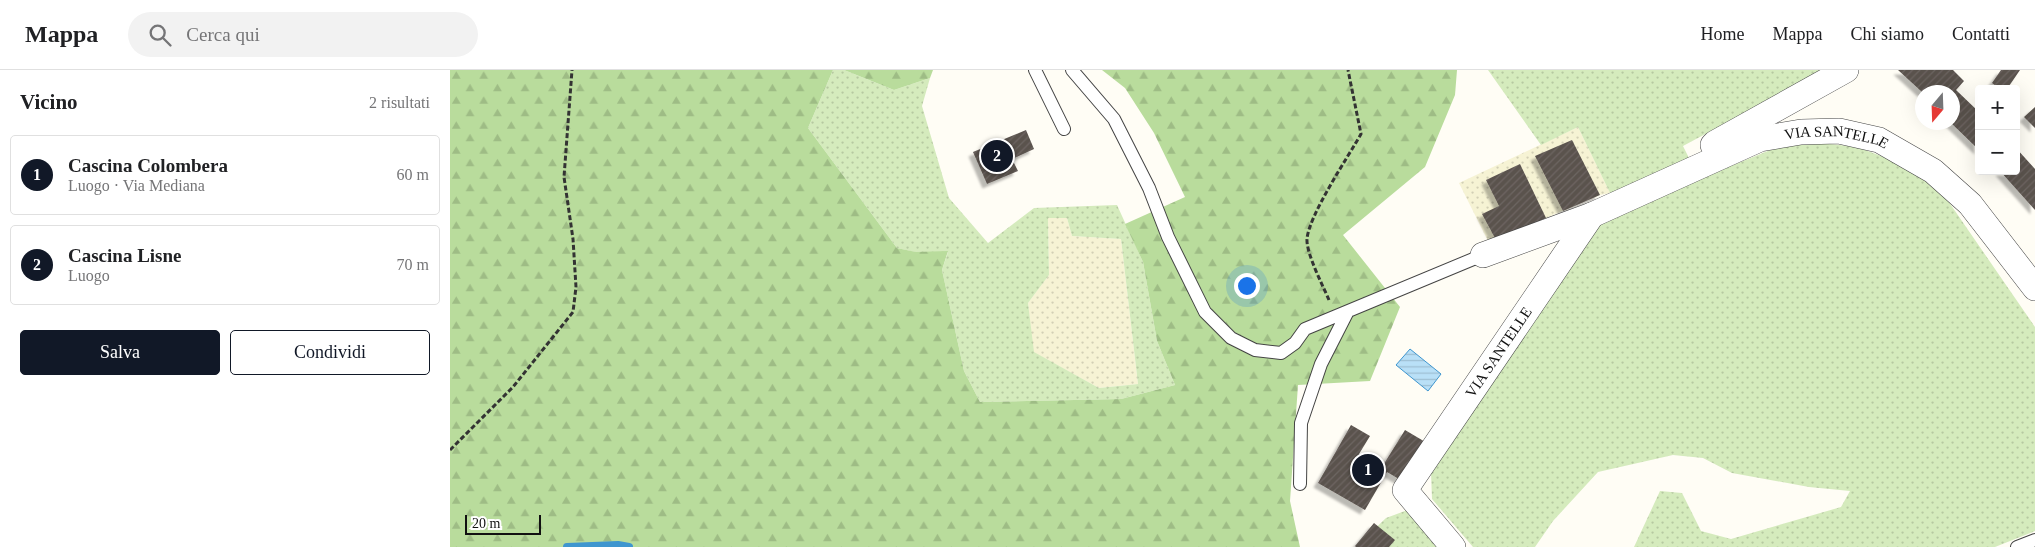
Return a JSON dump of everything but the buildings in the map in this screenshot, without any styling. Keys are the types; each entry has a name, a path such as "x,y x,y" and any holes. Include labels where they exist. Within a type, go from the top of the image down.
{"street":[{"path":"1702,164 1715,143 1846,70"},
{"name":"VIA SANTELLE","path":"1483,255 1592,215 1760,139 1801,132 1839,131 1879,140 1933,170 1970,204 2035,288"},
{"name":"VIA SANTELLE","path":"1453,547 1405,490 1592,215"}],"lane":[{"path":"1035,70 1064,129"},
{"path":"1072,70 1114,119 1149,188 1168,237 1205,312 1231,338 1256,350 1280,353 1295,343 1305,329 1483,255"},
{"path":"1300,484 1301,422 1321,364 1342,315"},
{"path":"2017,547 2035,540"}],"path":[{"path":"450,450 513,387 573,312 576,287 574,239 564,176 572,70"},
{"path":"1342,315 1315,268 1306,241 1310,223 1361,134 1348,70"}],"shaded area":[{"path":"1578,127 1610,193 1600,195 1534,223 1496,257 1459,183"},
{"path":"1048,218 1067,218 1072,236 1121,239 1138,384 1099,388 1033,352 1028,303 1049,275"}],"green space":[{"path":"450,70 833,70 808,128 897,248 916,252 948,251 942,270 964,371 980,402 1121,399 1175,385 1157,341 1143,262 1125,224 1185,197 1154,133 1125,88 1102,70 1457,70 1455,95 1425,167 1343,235 1400,307 1370,381 1298,385 1290,501 1300,547 450,547"},
{"path":"833,70 844,70 894,90 930,78 922,106 949,198 988,243 1034,208 1117,205 1143,262 1157,341 1175,385 1121,399 980,402 964,371 942,270 948,252 915,252 897,248 808,128","holes":["1048,218 1067,218 1072,236 1121,239 1138,384 1099,388 1034,352 1028,303 1049,275"]},
{"path":"844,70 933,70 930,78 894,90"},
{"path":"1488,70 1825,70 1683,146 1690,160 1647,183 1610,193 1578,127 1541,145"},
{"path":"1795,140 1857,147 1913,168 1944,195 2035,327 2035,531 1995,547 1634,547 1660,491 1682,493 1701,531 1731,539 1841,507 1850,491 1809,487 1732,473 1703,458 1673,455 1598,472 1553,521 1535,547 1473,547 1432,499 1431,472 1584,236 1606,217"},
{"path":"1413,508 1446,547 1356,547 1386,518"}],"water":[{"path":"1410,349 1441,374 1428,391 1396,365"}],"waterway":[{"path":"567,547 618,545 629,547"}],"place":[{"name":"Cascina Lisne","path":"997,156"},
{"name":"Cascina Colombera","path":"1368,470"}]}
